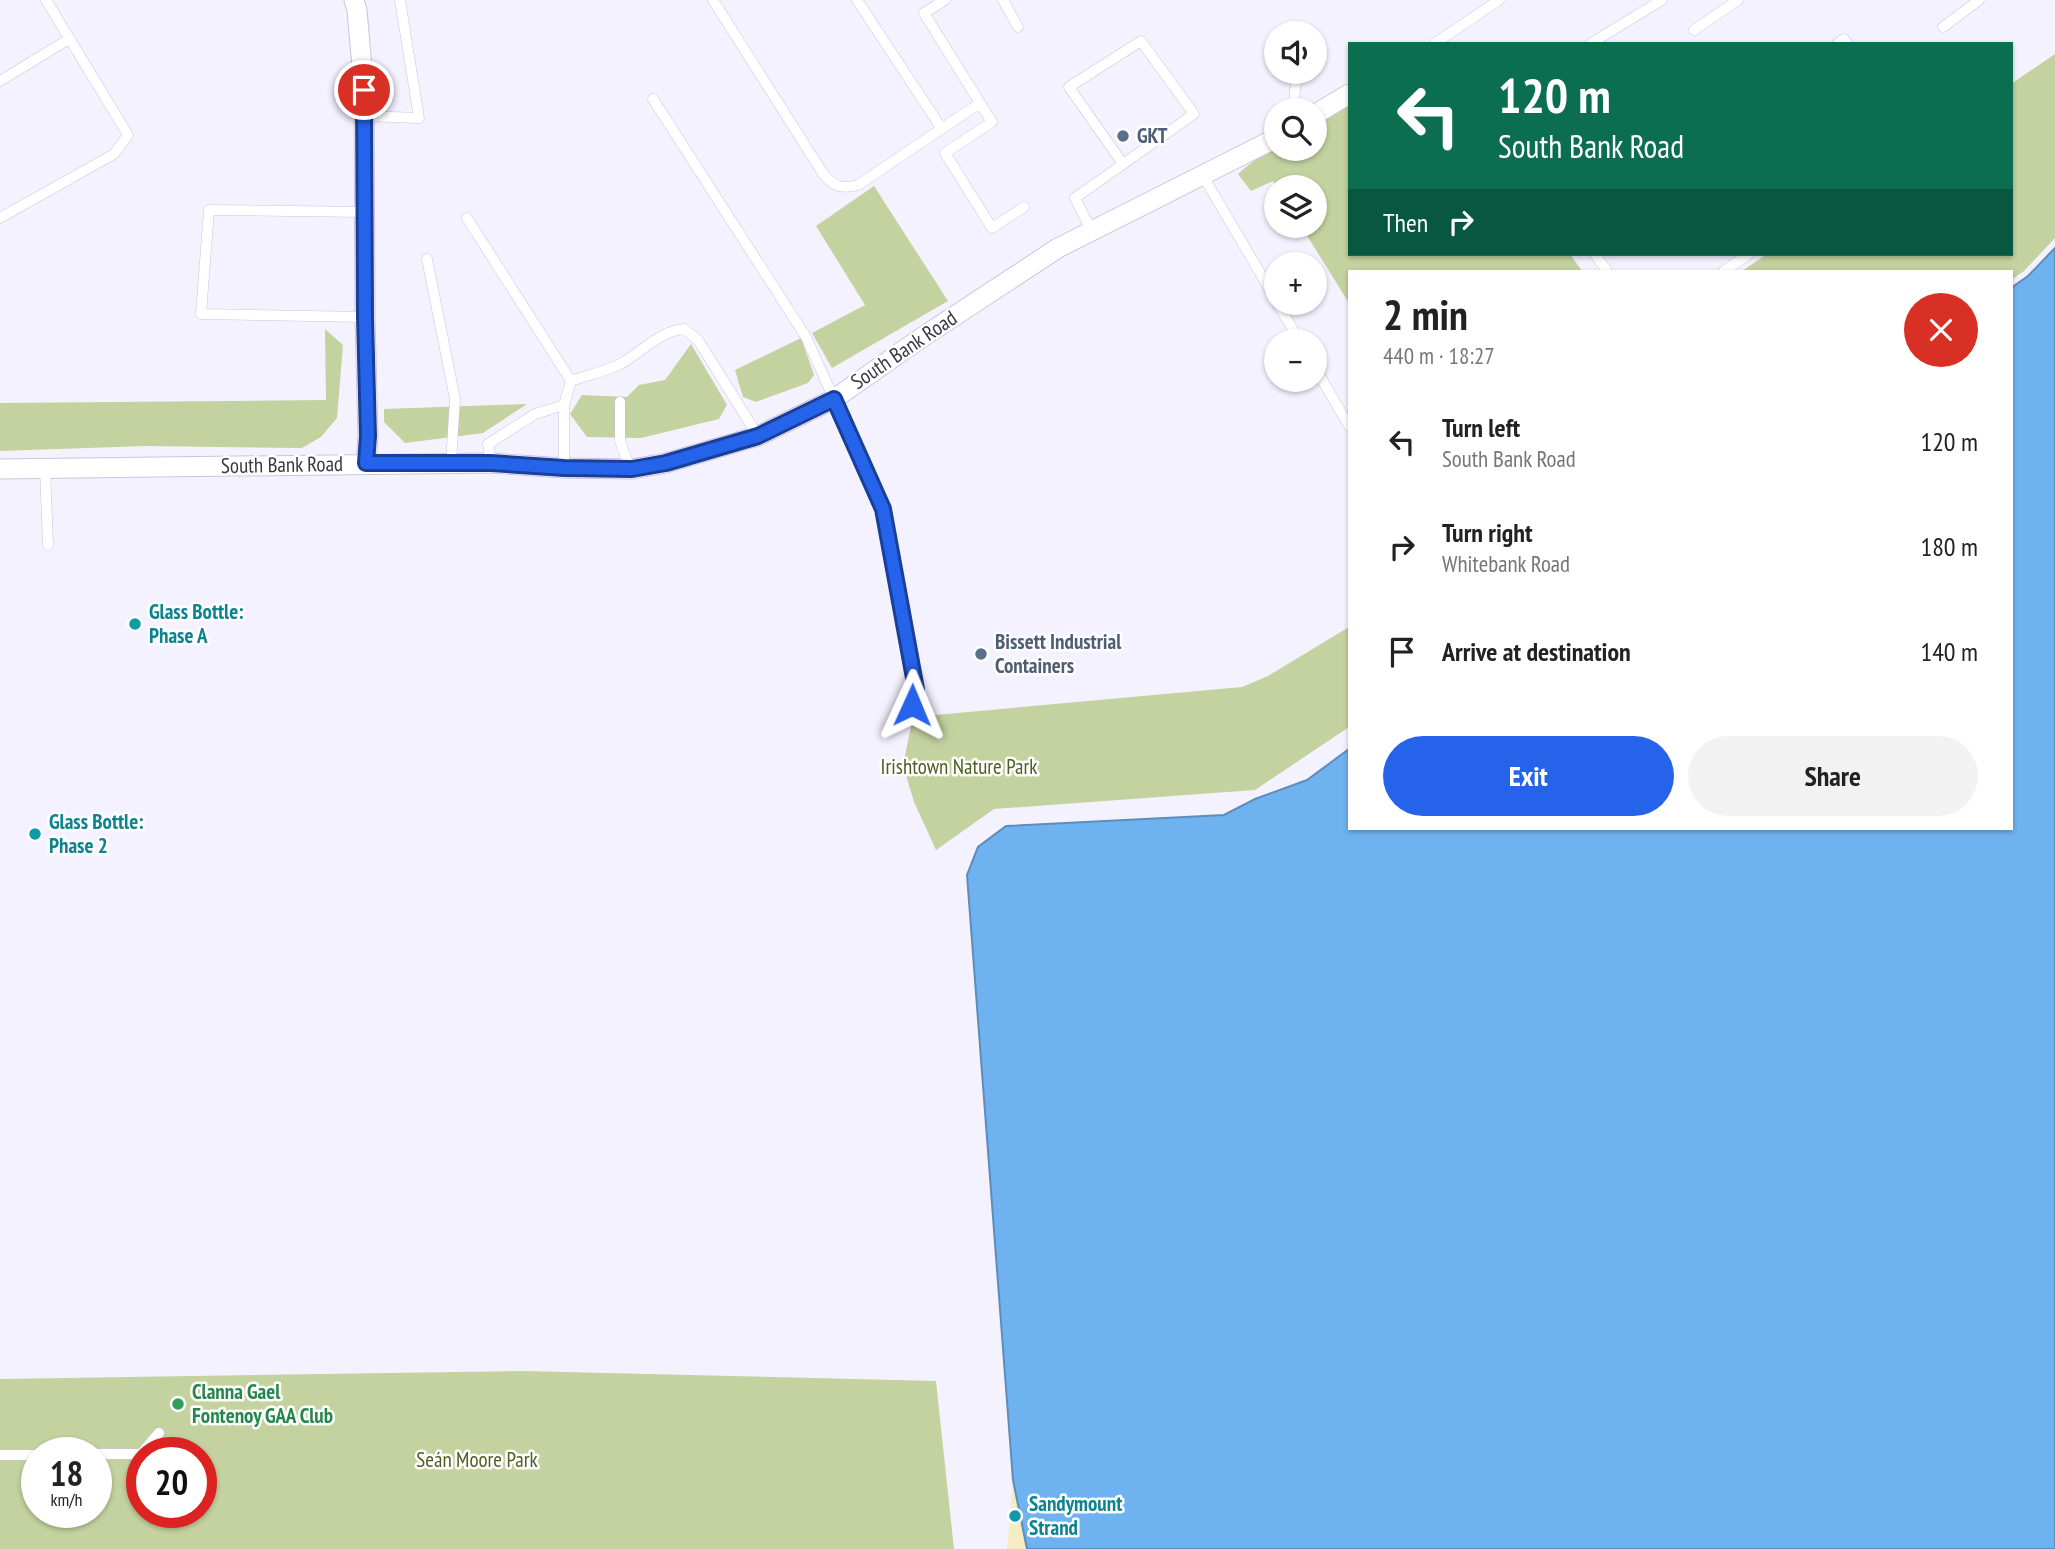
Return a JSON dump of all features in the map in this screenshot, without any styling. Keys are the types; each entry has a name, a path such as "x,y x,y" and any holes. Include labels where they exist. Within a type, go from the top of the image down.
{"street":[{"path":"354,0 364,90 368,436 366,463"},
{"path":"1327,107 1348,95"},
{"name":"South Bank Road","path":"0,469 491,463 630,469 666,463 758,436 834,399 1058,248 1264,144"}],"lane":[{"path":"0,218 114,153 128,135 46,0"},
{"path":"363,116 419,117 400,0"},
{"path":"713,0 824,175 833,184 844,188 858,185 980,103"},
{"path":"857,0 942,130"},
{"path":"945,0 924,13 992,122 945,153 992,228 1024,207"},
{"path":"1003,0 1018,27"},
{"path":"1445,41 1499,0"},
{"path":"1593,42 1662,0"},
{"path":"1694,30 1738,0"},
{"path":"1943,27 1979,0"},
{"path":"0,81 69,39"},
{"path":"1091,232 1075,198 1194,114 1141,41 1069,87 1123,164"},
{"path":"653,99 806,337 883,509 916,689 912,705"},
{"path":"1203,176 1264,279"},
{"path":"364,212 209,210 201,314 365,317"},
{"path":"467,218 571,380 564,405 564,468"},
{"path":"1725,270 1746,256"},
{"path":"427,259 455,399 451,463"},
{"path":"571,380 618,365 663,336 674,330 684,329 698,341 758,436"},
{"path":"1327,388 1348,424"},
{"path":"620,402 620,440 630,469"},
{"path":"491,463 488,444 535,414 564,405"},
{"path":"45,468 48,545"},
{"path":"112,1454 141,1454 159,1433"},
{"path":"0,1455 21,1455"}],"green space":[{"path":"2055,54 2055,238 2024,271 2013,279 2013,270 1743,270 1764,256 2013,256 2013,83"},
{"path":"1348,107 1348,256 1571,256 1581,270 1348,270 1348,301 1327,268 1327,252 1317,252 1308,238 1327,238 1327,175 1264,175 1264,185 1251,191 1238,174 1264,155 1264,161 1327,161 1327,119"},
{"path":"874,186 948,301 832,368 812,333 865,305 816,226"},
{"path":"325,329 343,345 337,418 321,437 302,448 146,446 0,451 0,403 326,400"},
{"path":"801,338 814,375 808,383 756,402 743,397 735,370"},
{"path":"691,344 727,405 719,419 641,438 587,437 570,414 582,395 627,397 639,385 665,380"},
{"path":"527,404 483,433 405,443 384,422 384,409"},
{"name":"Irishtown Nature Park","path":"1348,628 1348,728 1255,790 994,809 936,850 914,802 903,765 913,717 1242,687 1268,676"},
{"name":"Seán Moore Park","path":"523,1371 936,1381 954,1549 0,1549 0,1379"}],"sand":[{"name":"Sandymount Strand","path":"1013,1480 1027,1549 1007,1549"}],"water":[{"path":"2055,248 2055,1549 1027,1549 1013,1480 967,875 978,847 1006,826 1224,815 1255,799 1307,780 1348,750 1348,830 2013,830 2013,287 2028,276"}],"place":[{"name":"GKT","path":"1123,136"},
{"name":"Glass Bottle: Phase A","path":"135,624"},
{"name":"Bissett Industrial Containers","path":"981,654"},
{"name":"Glass Bottle: Phase 2","path":"35,834"},
{"name":"Clanna Gael Fontenoy GAA Club","path":"178,1404"},
{"name":"Sandymount Strand","path":"1015,1516"}],"route":[{"path":"364,90 368,436 366,463 491,463 632,469 666,463 758,436 834,399 883,509 916,689 912,705"}]}
